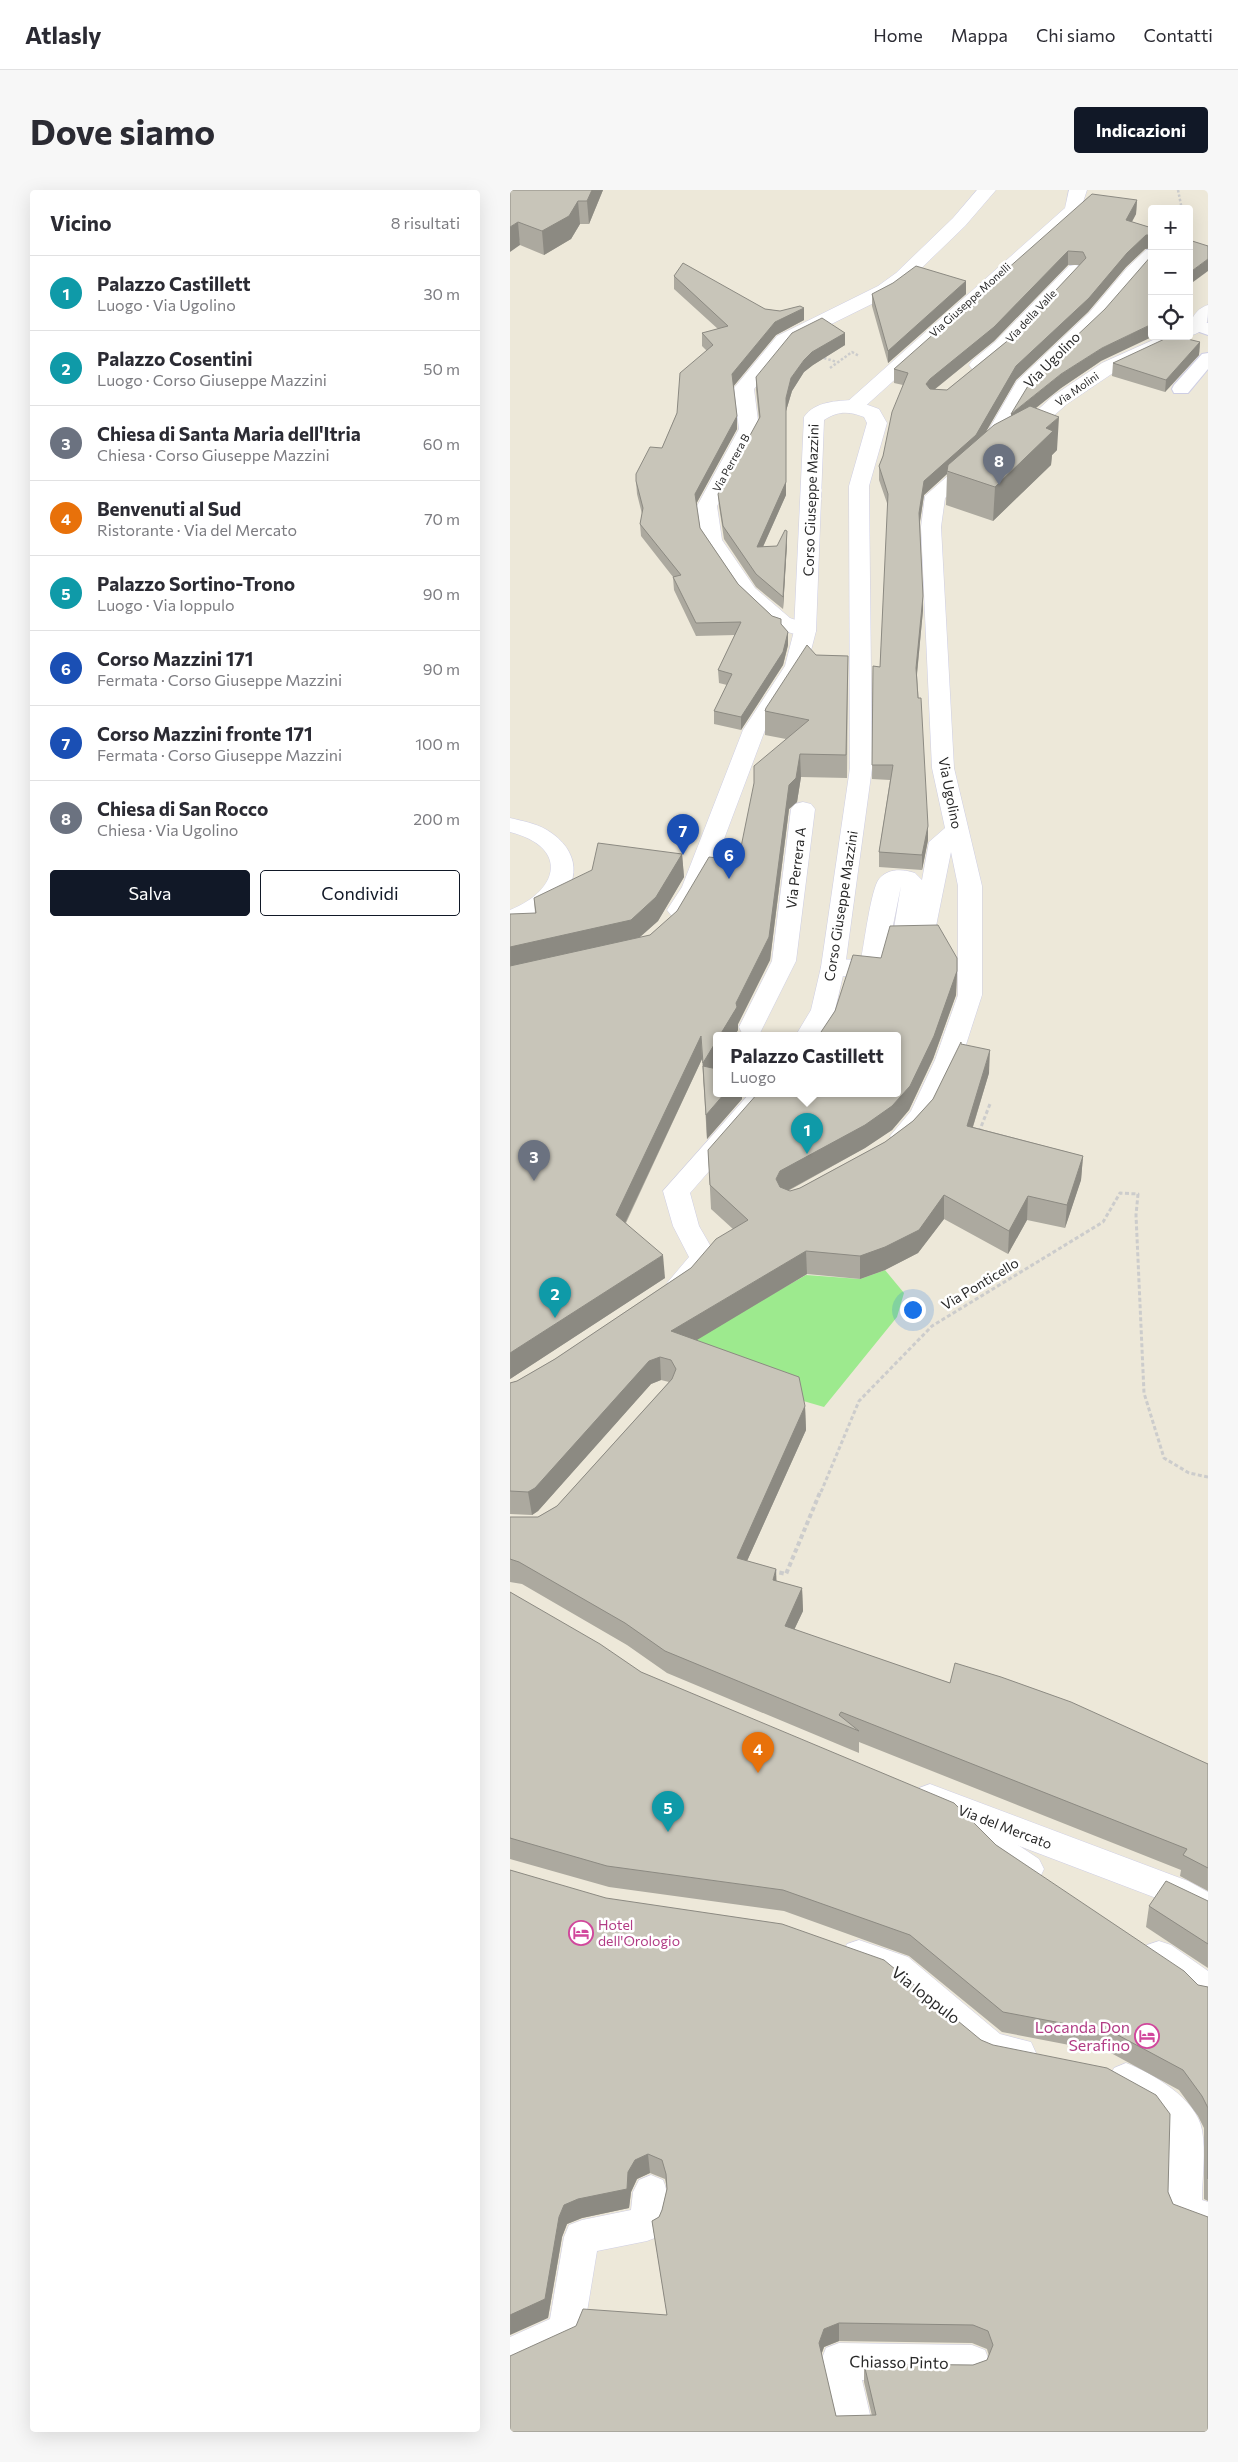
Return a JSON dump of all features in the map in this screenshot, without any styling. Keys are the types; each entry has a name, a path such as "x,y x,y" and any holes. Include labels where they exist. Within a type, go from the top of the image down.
{"street":[{"name":"Via Perrera B","path":"805,631 782,623 747,592 712,540 706,506 749,429 744,388 784,340 885,290 959,222 987,190"},
{"name":"Via Giuseppe Monelli","path":"854,406 1073,210 1078,190"},
{"name":"Via Ugolino","path":"888,1147 902,1137 922,1116 948,1060 970,995 970,886 943,768 931,527 935,496 985,454 1024,385 1096,317 1133,272 1148,258"},
{"name":"Via della Valle","path":"967,375 1002,346 1075,270"},
{"name":"Via Molini","path":"985,454 1015,440 1060,400 1109,367 1169,340"},
{"name":"Corso Giuseppe Mazzini","path":"668,928 694,887 754,730 796,666 805,631 814,417 824,409 840,405 854,406 872,413 877,423 859,486 861,768 833,967 823,1010 810,1032"},
{"name":"Via Perrera A","path":"751,1027 784,961 803,809"},
{"path":"510,825 522,827 552,843 562,859 563,868 562,878 547,900 528,913 510,919"},
{"path":"833,967 872,969 888,884 895,878 907,878 913,885 905,934 914,939 922,936 941,842 957,830"},
{"path":"657,1299 681,1283 704,1258 686,1226 676,1191 760,1097"},
{"name":"Via del Mercato","path":"904,1787 968,1814 1176,1891 1208,1908"},
{"path":"968,1814 1007,1855 1056,1888"},
{"path":"1137,1942 1194,1979 1208,1993"},
{"name":"Via Ioppulo","path":"830,1945 896,1968 992,2048 1047,2059"},
{"path":"1102,2069 1111,2071 1166,2103 1185,2129 1184,2210 1208,2219"},
{"path":"510,2356 566,2330 582,2237 647,2224 651,2192"},
{"name":"Chiasso Pinto","path":"855,2432 839,2362 972,2363"}],"lane":[{"path":"1181,389 1208,358"}],"path":[{"path":"1178,190 1181,205"},
{"path":"972,1138 979,1132 990,1104"},
{"name":"Via Ponticello","path":"769,1570 786,1574 859,1401 932,1326 1103,1222 1120,1193 1138,1194 1136,1215 1144,1393 1164,1458 1189,1473 1208,1477"}],"green space":[{"path":"885,1270 904,1293 897,1317 824,1407 800,1400 685,1344 806,1275 860,1279"}],"building":[{"path":"510,190 592,190 587,201 578,201 569,216 542,231 518,222 510,227"},
{"path":"1092,194 1137,200 1126,220 1148,227 1148,235 1127,253 1089,298 1016,366 976,435 924,481 919,513 923,596 916,668 918,698 921,698 928,826 922,855 879,852 893,765 872,765 873,666 880,667 888,494 879,466 883,456 892,412 908,373 894,369","holes":["1068,251 1083,252 1086,258 1011,338 947,390 930,389 926,384 930,379 994,327"]},
{"path":"1193,241 1208,246 1208,259 1193,270"},
{"path":"1148,260 1148,326 1102,348 1061,374 1011,414 1034,376 1105,309"},
{"path":"683,263 765,309 780,311 800,306 804,308 775,322 732,374 737,416 695,494 700,528 738,584 772,616 781,619 781,624 788,632 783,652 741,717 714,711 732,674 718,670 741,622 696,623 673,577 681,575 640,524 643,508 636,474 650,447 662,448 677,413 680,373 713,345 702,333 728,326 674,276"},
{"path":"916,266 966,281 888,351 872,294 893,283"},
{"path":"822,318 845,333 812,352 791,378 786,398 786,482 757,547 777,546 785,530 787,531 783,597 756,574 723,526 718,494 760,417 756,377 792,333"},
{"path":"1162,340 1192,340 1200,342 1166,380 1113,363"},
{"path":"1030,406 1059,417 1046,428 1053,431 995,487 947,471 948,465 994,425"},
{"path":"807,645 816,655 848,656 846,755 800,754 796,778 789,785 769,937 736,1003 737,1007 722,1032 713,1032 713,1047 703,1063 701,1036 616,1215 663,1255 510,1353 510,966 650,935 677,911 709,857 742,861 741,847 754,783 754,766 809,720 765,711"},
{"path":"598,843 682,854 656,897 631,920 510,947 510,914 536,913 534,898 592,870"},
{"path":"938,925 957,958 957,971 934,1036 910,1086 901,1096 901,1032 821,1032 835,1011 853,955 881,958 890,926"},
{"path":"961,1042 961,1044 990,1050 967,1126 1083,1156 1067,1205 1028,1196 1009,1231 944,1195 919,1230 885,1247 860,1256 806,1251 671,1331 799,1377 805,1406 737,1558 776,1569 773,1580 802,1588 785,1626 950,1683 955,1663 1001,1677 1071,1702 1208,1764 1208,1868 1183,1855 1187,1849 841,1712 839,1715 859,1731 665,1651 625,1623 519,1562 510,1559 510,1517 538,1517 557,1506 672,1379 676,1369 671,1360 660,1357 649,1361 535,1488 528,1492 510,1491 510,1383 517,1381 555,1359 691,1268 716,1239 748,1220 710,1185 708,1150 754,1097 900,1097 892,1106 865,1125 780,1171 776,1179 780,1187 790,1191 800,1188 885,1142 913,1121 933,1099"},
{"path":"703,1066 713,1068 713,1097 722,1097 706,1115"},
{"path":"510,1592 600,1644 641,1672 954,1803 996,1845 1184,1971 1198,1985 1208,1987 1208,2108 1202,2096 1183,2070 1114,2033 1003,2012 910,1935 783,1890 607,1866 510,1838"},
{"path":"510,1870 606,1898 782,1924 884,1960 981,2040 993,2045 1107,2068 1156,2095 1170,2114 1168,2192 1173,2204 1208,2217 1208,2432 510,2432 510,2356 576,2326 583,2309 667,2315 652,2221 659,2217 662,2210 667,2189 666,2174 662,2160 648,2154 635,2160 628,2172 627,2189 578,2199 564,2205 559,2217 545,2299 510,2315","holes":["839,2323 973,2325 988,2331 993,2345 987,2360 973,2365 864,2364 876,2415 836,2416 819,2343 824,2329"]},
{"path":"1166,1881 1208,1901 1208,1944 1149,1906"}],"place":[{"name":"Chiesa di San Rocco","path":"999,485"},
{"name":"Corso Mazzini fronte 171","path":"683,855"},
{"name":"Corso Mazzini 171","path":"729,879"},
{"name":"Palazzo Castillett","path":"807,1154"},
{"name":"Chiesa di Santa Maria dell'Itria","path":"534,1181"},
{"name":"Palazzo Cosentini","path":"555,1318"},
{"name":"Benvenuti al Sud","path":"758,1773"},
{"name":"Palazzo Sortino-Trono","path":"668,1832"},
{"name":"Hotel dell'Orologio","path":"581,1933"},
{"name":"Locanda Don Serafino","path":"1147,2036"}]}
